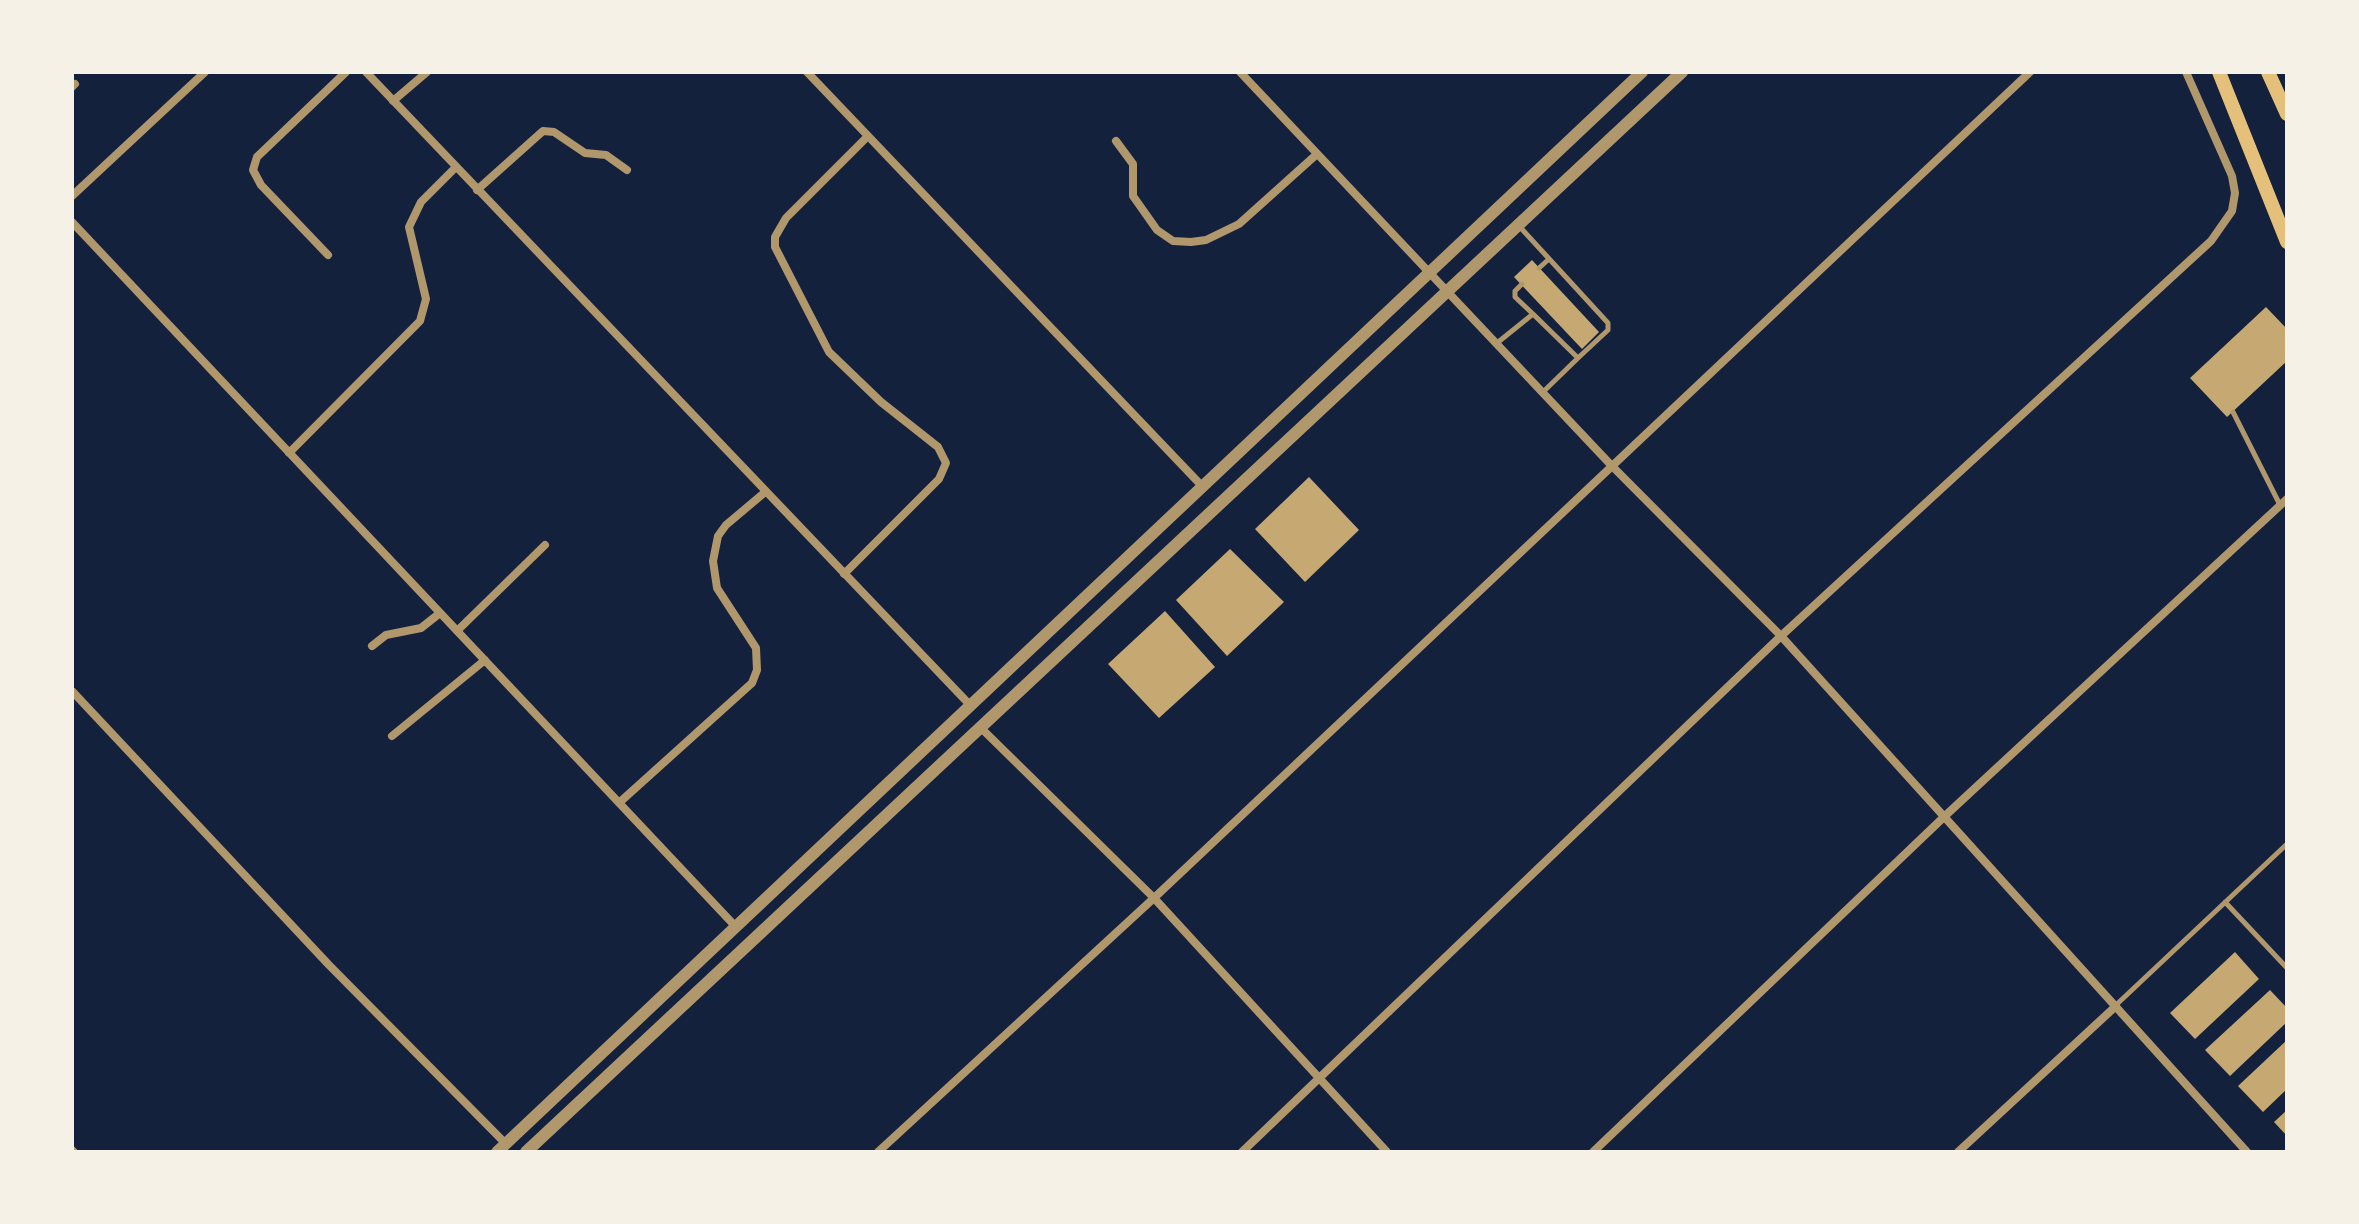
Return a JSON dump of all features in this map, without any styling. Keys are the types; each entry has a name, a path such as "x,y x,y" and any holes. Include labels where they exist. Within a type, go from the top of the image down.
{"main road":[{"path":"2219,72 2287,242"},
{"path":"2268,72 2287,114"}],"street":[{"path":"72,196 205,72"},
{"path":"328,255 261,185 253,170 257,157 346,72"},
{"path":"366,72 764,493 970,705"},
{"path":"393,101 427,72"},
{"path":"807,72 1201,485"},
{"path":"1240,72 1611,465 1781,636 1946,815 2070,959 2247,1152"},
{"path":"72,691 502,1148 1642,72"},
{"path":"526,1152 1682,72"},
{"path":"878,1152 1154,898 2030,72"},
{"path":"1242,1152 1781,636 2222,228 2232,211 2235,193 2232,176 2186,72"},
{"path":"477,190 531,138 543,131 554,132 585,153 606,155 627,170"},
{"path":"844,574 939,479 946,463 938,447 881,402 829,352 775,247 775,237 786,218 867,137"},
{"path":"1116,141 1133,164 1133,196 1157,230 1173,241 1206,240 1239,224 1317,154"},
{"path":"289,453 420,321 426,299 409,227 421,202 456,167"},
{"path":"72,222 736,927"},
{"path":"620,802 752,683 757,670 756,648 717,588 713,561 718,536 726,525 764,493"},
{"path":"1593,1152 1946,815 2283,502"},
{"path":"457,631 545,545"},
{"path":"372,646 386,635 421,628 440,613"},
{"path":"392,736 485,660"},
{"path":"982,729 1154,898 1387,1152"},
{"path":"1958,1152 2116,1006"}],"lane":[{"path":"1518,225 1608,323 1608,330 1542,393"},
{"path":"1539,268 1549,259"},
{"path":"1522,284 1515,291 1515,297 1578,358"},
{"path":"1495,344 1533,314"},
{"path":"2233,412 2283,502"},
{"path":"2116,1006 2287,844"},
{"path":"2225,902 2287,968"}],"building":[{"path":"1532,260 1599,332 1582,349 1514,277"},
{"path":"2266,307 2287,329 2287,361 2227,417 2190,378"},
{"path":"1309,477 1359,530 1305,582 1255,529"},
{"path":"1230,549 1284,602 1227,656 1176,600"},
{"path":"1165,611 1215,667 1159,718 1108,664"},
{"path":"2235,952 2259,979 2195,1039 2170,1013"},
{"path":"2270,990 2287,1008 2287,1022 2230,1076 2205,1050"},
{"path":"2287,1040 2287,1089 2263,1112 2238,1086"},
{"path":"2287,1110 2287,1136 2274,1122"}]}
